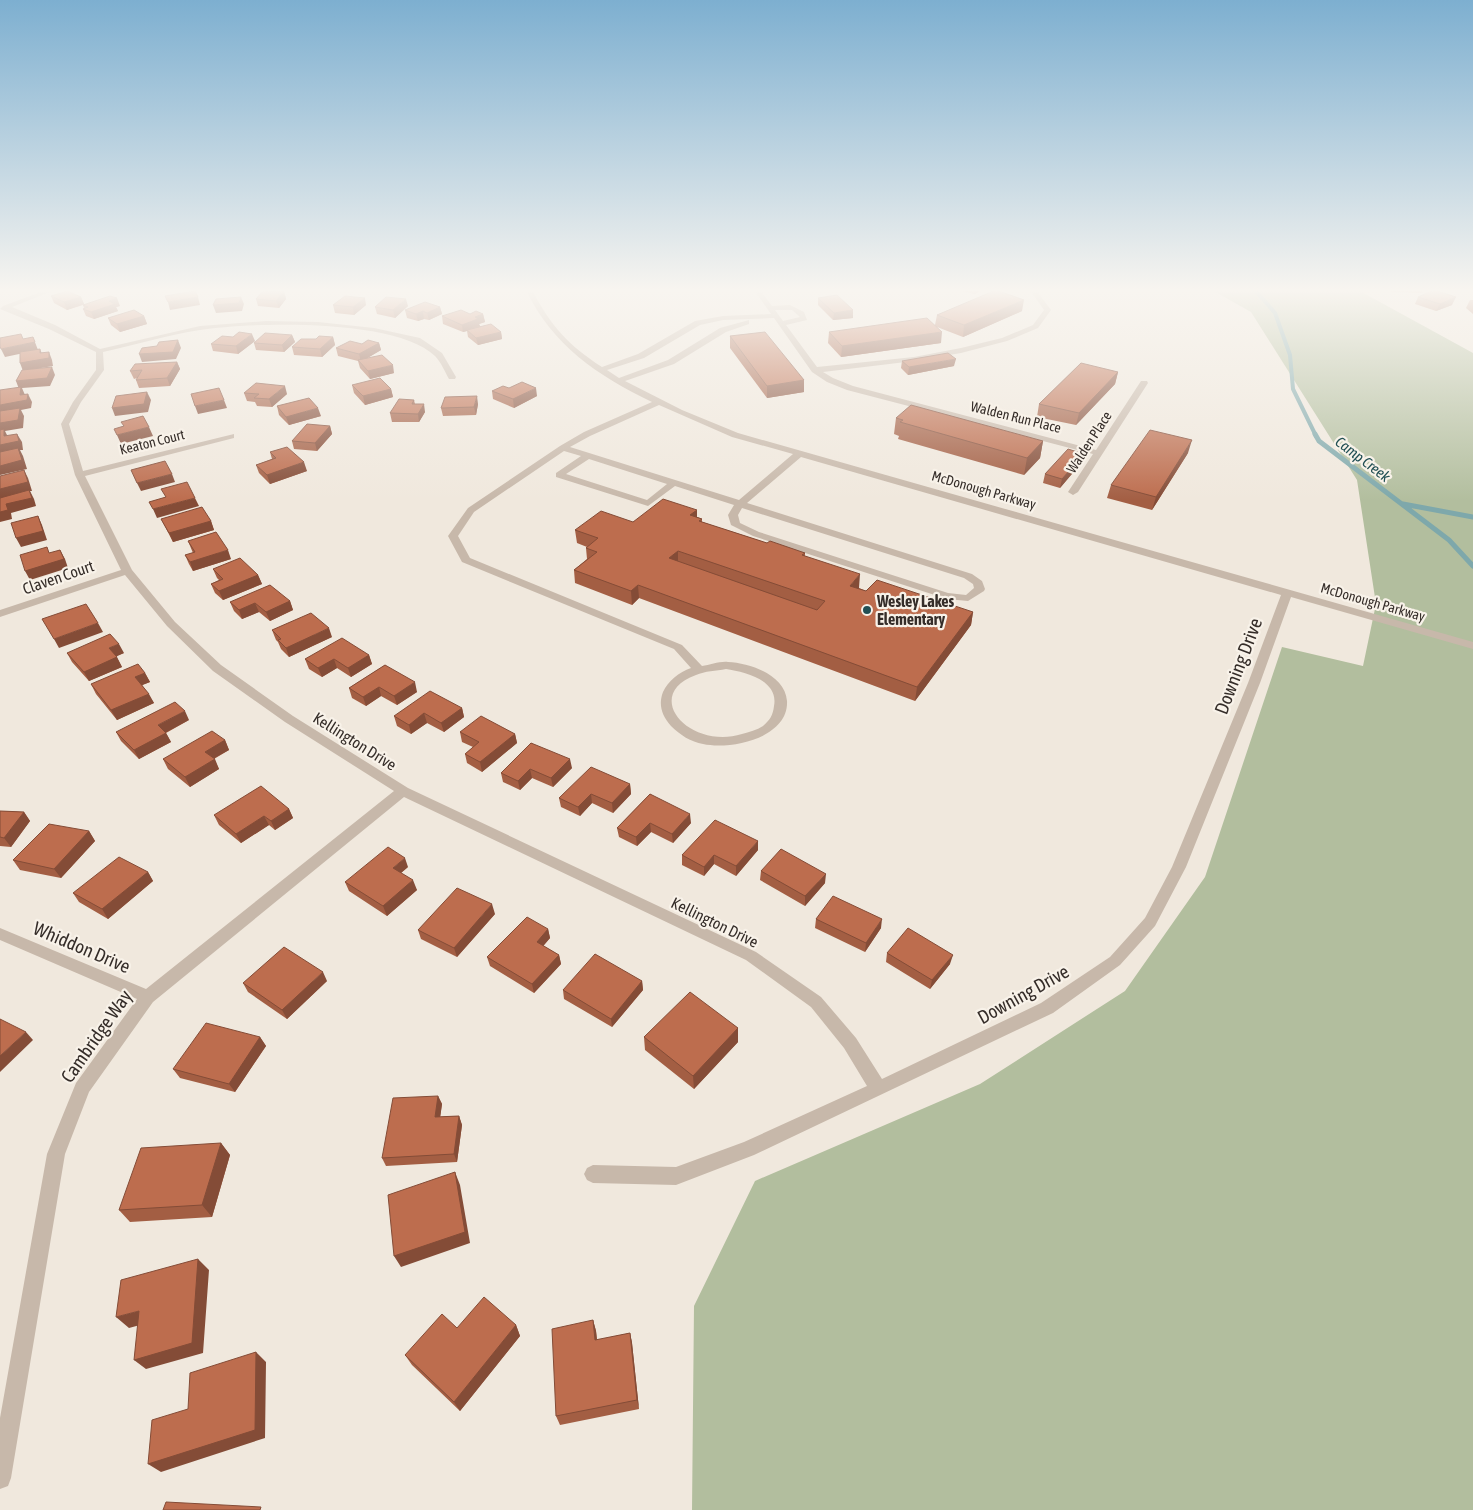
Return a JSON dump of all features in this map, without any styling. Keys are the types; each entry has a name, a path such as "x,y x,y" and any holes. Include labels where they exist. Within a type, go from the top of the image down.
{"street":[{"name":"Kellington Drive","path":"103,360 100,372 81,395 65,424 80,475 127,571 171,624 217,668 289,719 403,791 751,956 816,1002 850,1043 878,1088"},
{"path":"441,360 452,377"},
{"name":"McDonough Parkway","path":"588,360 601,370 660,402 735,435 1473,646"},
{"path":"601,370 628,360"},
{"path":"620,380 674,360"},
{"name":"Walden Run Place","path":"808,360 815,370 830,380 850,388 1098,453"},
{"path":"815,370 895,360"},
{"name":"Walden Place","path":"1073,492 1144,383"},
{"path":"660,402 587,434 563,448 471,510 453,536 466,560 678,647 698,669"},
{"name":"Keaton Court","path":"80,475 231,436"},
{"path":"563,448 739,505 968,576 978,584 980,589 968,598 948,596 756,534 745,530 733,520 733,515 739,505 799,454"},
{"path":"587,456 559,475 648,503 674,483"},
{"name":"Claven Court","path":"0,614 127,571"},
{"name":"Downing Drive","path":"593,1174 676,1176 748,1149 1047,1008 1115,961 1150,922 1179,868 1254,683 1287,593"},
{"path":"726,665 744,667 760,673 772,682 780,693 782,706 777,718 766,730 750,738 730,742 710,741 691,736 676,727 667,716 664,703 668,690 678,679 698,669 726,665"},
{"name":"Cambridge Way","path":"0,1478 56,1154 82,1088 148,997 403,791"},
{"name":"Whiddon Drive","path":"0,934 148,997"}],"green space":[{"path":"1282,360 1473,360 1473,1510 692,1510 694,1306 755,1181 980,1084 1125,991 1205,877 1282,647 1363,666 1376,604 1357,480"}],"building":[{"path":"20,360 35,360 20,363"},
{"path":"358,360 388,360 393,365 368,371"},
{"path":"748,360 788,360 804,380 767,386"},
{"path":"905,360 947,360 909,367 902,361"},
{"path":"177,362 167,378 136,380 142,370 130,371 135,364"},
{"path":"1081,363 1118,372 1079,413 1039,404"},
{"path":"52,367 47,378 16,381 22,370"},
{"path":"380,378 391,389 363,396 352,385"},
{"path":"522,382 536,388 513,399 492,391 503,386 509,388"},
{"path":"256,383 285,386 269,399 254,398 259,394 244,393"},
{"path":"21,387 20,395 28,394 27,400 0,405 0,390"},
{"path":"219,388 224,400 195,406 191,394"},
{"path":"147,392 144,404 112,408 116,396"},
{"path":"477,396 474,407 441,408 445,397"},
{"path":"309,398 318,408 286,417 277,406"},
{"path":"399,399 414,400 412,404 424,404 418,414 390,413"},
{"path":"911,405 1043,441 1027,458 900,422 903,420 896,418"},
{"path":"20,408 18,420 0,423 0,411"},
{"path":"143,416 149,427 117,435 114,429 124,426 121,422"},
{"path":"307,424 330,426 315,443 292,441"},
{"path":"4,429 4,436 17,434 19,441 0,445 0,430"},
{"path":"1150,430 1192,440 1156,497 1111,485"},
{"path":"287,447 304,462 267,475 256,465 276,458 270,452"},
{"path":"18,448 22,460 0,466 0,452"},
{"path":"1068,449 1084,454 1062,479 1045,474"},
{"path":"165,461 172,474 137,483 131,470"},
{"path":"24,470 28,482 0,489 0,476"},
{"path":"187,482 195,498 153,509 149,502 166,497 161,489"},
{"path":"29,490 32,498 6,504 8,510 0,512 0,498"},
{"name":"Wesley Lakes Elementary","path":"663,499 697,510 690,515 702,519 699,521 767,543 770,541 805,553 802,555 860,574 850,586 866,591 877,580 973,612 917,687 638,585 631,591 574,570 597,552 586,548 598,538 575,530 601,511 633,522","holes":["678,551 825,601 817,610 669,558"]},
{"path":"202,507 211,521 169,533 161,519"},
{"path":"38,516 43,531 16,538 11,523"},
{"path":"216,532 228,550 190,562 185,555 195,552 188,541"},
{"path":"47,547 49,553 60,550 64,559 25,571 20,555"},
{"path":"240,558 258,575 219,591 211,584 223,579 213,569"},
{"path":"270,585 290,601 266,612 255,603 239,610 230,602"},
{"path":"86,604 98,623 54,639 42,619"},
{"path":"311,613 329,628 286,648 278,640 281,639 272,630"},
{"path":"110,634 119,644 109,648 117,657 84,672 67,653"},
{"path":"342,638 369,655 348,668 334,659 318,668 305,659"},
{"path":"138,664 145,673 135,677 149,694 111,710 91,684"},
{"path":"385,665 415,682 394,696 379,687 363,697 349,688"},
{"path":"430,691 462,708 441,723 424,713 409,725 394,716"},
{"path":"175,702 185,711 158,725 166,733 134,750 116,732"},
{"path":"481,716 515,734 480,762 465,754 479,742 460,732"},
{"path":"212,731 225,740 205,752 215,759 185,777 163,759"},
{"path":"531,743 570,759 551,778 530,769 518,781 501,773"},
{"path":"591,767 630,784 612,803 591,794 578,807 559,798"},
{"path":"261,786 289,809 271,821 264,816 236,834 214,815"},
{"path":"650,794 690,814 672,834 650,823 636,837 617,828"},
{"path":"0,811 24,812 4,838 0,837"},
{"path":"715,820 758,841 736,866 714,855 704,867 682,855"},
{"path":"49,824 89,831 54,869 13,860"},
{"path":"388,847 405,858 393,868 413,880 383,906 345,882"},
{"path":"781,849 826,874 805,896 761,871"},
{"path":"119,857 148,872 102,909 73,893"},
{"path":"457,888 492,904 454,948 418,930"},
{"path":"833,896 882,919 866,943 816,919"},
{"path":"527,917 548,929 537,942 559,955 532,984 487,957"},
{"path":"908,928 953,955 932,980 887,953"},
{"path":"284,947 323,972 282,1010 243,983"},
{"path":"595,954 642,981 611,1019 563,990"},
{"path":"690,992 738,1028 693,1076 644,1037"},
{"path":"0,1019 26,1032 0,1056"},
{"path":"206,1023 260,1037 229,1084 173,1069"},
{"path":"438,1096 435,1117 459,1116 454,1154 382,1158 393,1098"},
{"path":"221,1143 202,1205 119,1210 141,1148"},
{"path":"455,1172 465,1232 394,1256 388,1195"},
{"path":"198,1259 192,1343 134,1360 139,1311 116,1317 121,1280"},
{"path":"484,1297 516,1325 454,1402 405,1355 442,1314 457,1328"},
{"path":"593,1320 595,1340 630,1333 637,1400 556,1416 552,1329"},
{"path":"256,1352 255,1430 148,1464 152,1420 188,1409 190,1373"},
{"path":"166,1502 261,1507 260,1510 163,1510"}],"waterway":[{"name":"Camp Creek","path":"1290,360 1293,389 1315,434"},
{"name":"Camp Creek","path":"1315,434 1319,441 1449,540 1473,566"},
{"path":"1403,504 1473,517"}],"place":[{"name":"Wesley Lakes Elementary","path":"867,610"}]}
